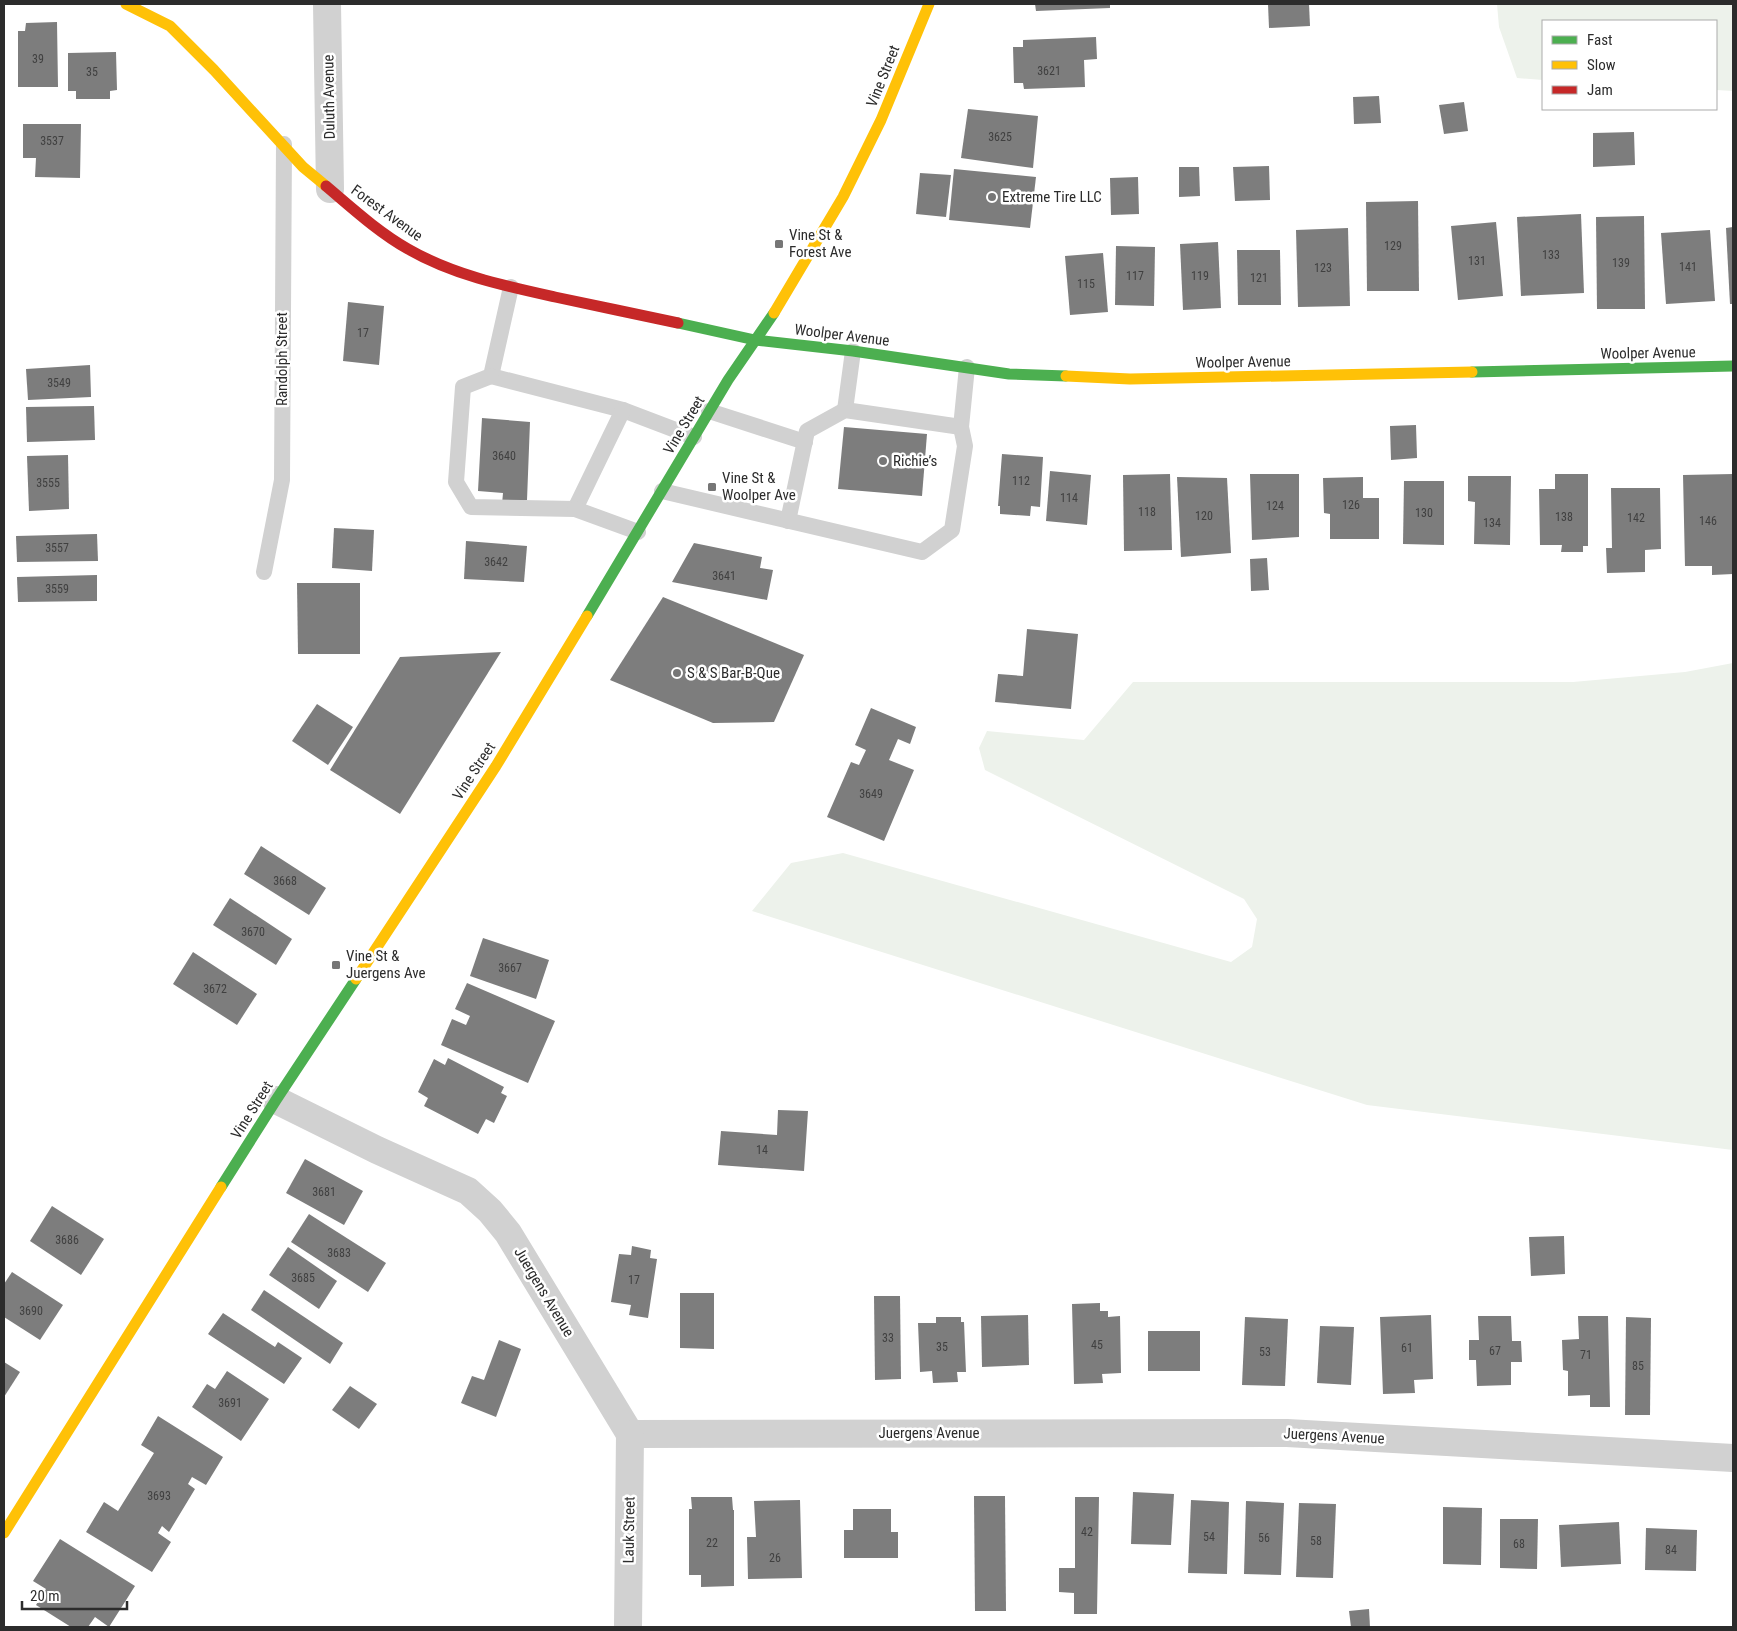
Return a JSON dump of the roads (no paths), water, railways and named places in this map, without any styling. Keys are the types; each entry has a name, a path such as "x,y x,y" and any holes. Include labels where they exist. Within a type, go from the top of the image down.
{"main road":[{"name":"Forest Avenue","path":"126,4 170,26 284,144 303,167 364,218 406,248 429,260 477,278 511,287 755,340"},
{"name":"Vine Street","path":"4,1533 276,1100 496,766 710,411 785,297 843,197 881,120 929,4"},
{"name":"Woolper Avenue","path":"755,340 853,351 1010,374 1130,379 1733,366"}],"street":[{"name":"Duluth Avenue","path":"327,4 330,189"},
{"name":"Juergens Avenue","path":"276,1100 377,1150 468,1191 490,1211 508,1234 630,1434 1287,1433 1733,1458"},
{"name":"Lauk Street","path":"628,1627 630,1434"}],"lane":[{"name":"Randolph Street","path":"264,572 282,480 284,144"},
{"path":"491,376 511,287"},
{"path":"845,410 853,351"},
{"path":"662,491 922,552 952,530 965,446 960,427 967,368"},
{"path":"638,532 575,509 471,507 456,482 463,387 491,376 623,410 694,437"},
{"path":"575,509 623,410"},
{"path":"788,521 807,431 845,410 960,427"},
{"path":"710,411 805,442"}],"place":[{"name":"Extreme Tire LLC","path":"992,197"},
{"name":"Vine St & Forest Ave","path":"779,244"},
{"name":"Richie’s","path":"883,461"},
{"name":"Vine St & Woolper Ave","path":"712,487"},
{"name":"S & S Bar-B-Que","path":"677,673"},
{"name":"Vine St & Juergens Ave","path":"336,965"}]}
